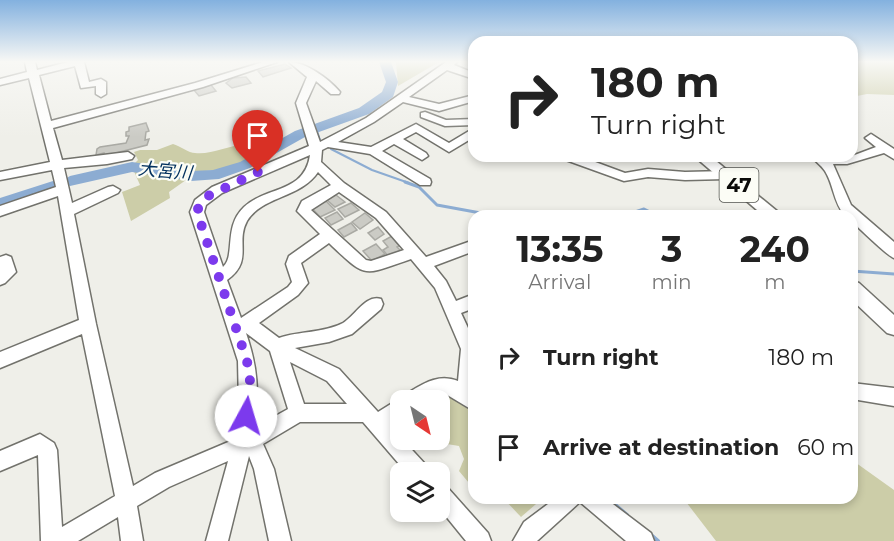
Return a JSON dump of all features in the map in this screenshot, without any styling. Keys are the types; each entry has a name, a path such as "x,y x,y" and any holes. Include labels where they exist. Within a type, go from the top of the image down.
{"main road":[{"name":"47","path":"709,162 768,210"},
{"path":"858,294 894,327"}],"street":[{"path":"37,87 63,189 87,324 126,500 132,541"},
{"path":"100,87 101,94"},
{"path":"46,126 192,87"},
{"path":"219,278 233,267 236,260 236,231 250,208 304,181 315,163 314,144 301,104 308,87"},
{"path":"329,87 334,92"},
{"path":"217,541 246,443 250,381 243,327 219,278 197,212 200,203 217,190 314,144 329,142 370,120 417,87"},
{"path":"445,98 468,92"},
{"path":"402,98 437,109 468,100"},
{"path":"425,115 445,123 468,122"},
{"path":"373,151 416,127 449,148 468,136"},
{"path":"871,138 889,152"},
{"path":"394,139 422,156"},
{"path":"329,142 336,146 373,151 425,182"},
{"path":"858,158 889,152"},
{"path":"0,176 77,161 107,160 128,156"},
{"path":"583,162 624,177 648,173 685,176 726,175"},
{"path":"823,162 837,179 839,195 849,210"},
{"path":"315,163 327,172 339,186 381,215 419,258 441,285 468,347"},
{"path":"339,186 307,204 304,211 362,265 370,267 419,258 468,246"},
{"path":"0,211 63,189"},
{"path":"66,212 113,190"},
{"path":"858,218 879,235 894,252"},
{"path":"243,327 293,291 300,283 293,264 294,260 330,235"},
{"path":"0,263 6,261 8,272 0,279"},
{"path":"452,310 468,303"},
{"path":"277,347 289,340 319,337 347,329 375,304"},
{"path":"0,360 87,324"},
{"path":"243,327 333,375 410,462"},
{"path":"277,347 298,413"},
{"path":"468,365 468,397"},
{"path":"428,390 438,384 452,385 468,397"},
{"path":"858,391 894,397"},
{"path":"57,541 162,480 246,443 298,413 371,418 390,411"},
{"path":"246,443 264,469 280,541"},
{"path":"0,461 40,444 47,450 52,541"},
{"path":"524,541 532,530 564,504"},
{"path":"597,504 643,541"},
{"path":"450,506 480,541"}],"green space":[{"path":"858,87 894,87 894,95 858,96"},
{"path":"173,144 195,153 245,145 261,150 231,167 216,170 184,171 134,164 138,160 134,152 157,150"},
{"path":"133,169 186,180 169,192 170,198 131,221 122,192 140,185"},
{"path":"450,394 468,409 468,482 459,471 464,459 459,446 450,444"},
{"path":"858,464 894,490 894,541 716,541 688,504 858,504"},
{"path":"509,504 536,504 521,517"}],"building":[{"path":"213,87 216,91 199,96 193,89"},
{"path":"146,123 149,131 146,132 145,140 149,139 147,145 104,156 104,153 96,155 100,147 126,143 129,136 126,136 126,132 129,131 129,127"},
{"path":"336,195 345,202 335,207 327,200"},
{"path":"326,201 335,210 320,217 312,208"},
{"path":"351,203 359,210 345,217 338,209"},
{"path":"337,212 343,219 331,225 325,218"},
{"path":"365,213 373,220 360,229 352,222"},
{"path":"351,223 357,230 344,237 338,230"},
{"path":"378,227 384,234 375,240 368,233"},
{"path":"392,236 397,243 402,244 397,247 401,251 389,257 383,250 388,247 383,241"},
{"path":"376,244 385,254 372,261 363,251"}],"waterway":[{"name":"大宮川","path":"70,181 132,167 191,176 214,175 245,165 300,134 364,111 388,94 390,87"},
{"path":"316,128 320,140"},
{"path":"331,149 372,170 409,183"},
{"path":"405,182 419,187 437,205 468,211"},
{"name":"大宮川","path":"0,204 53,186"},
{"path":"641,210 646,210"},
{"path":"858,271 894,274"},
{"path":"614,504 627,515"},
{"path":"650,534 658,541"}],"route":[{"path":"246,416 250,381 247,361 197,212 200,203 206,197 258,172"}]}
